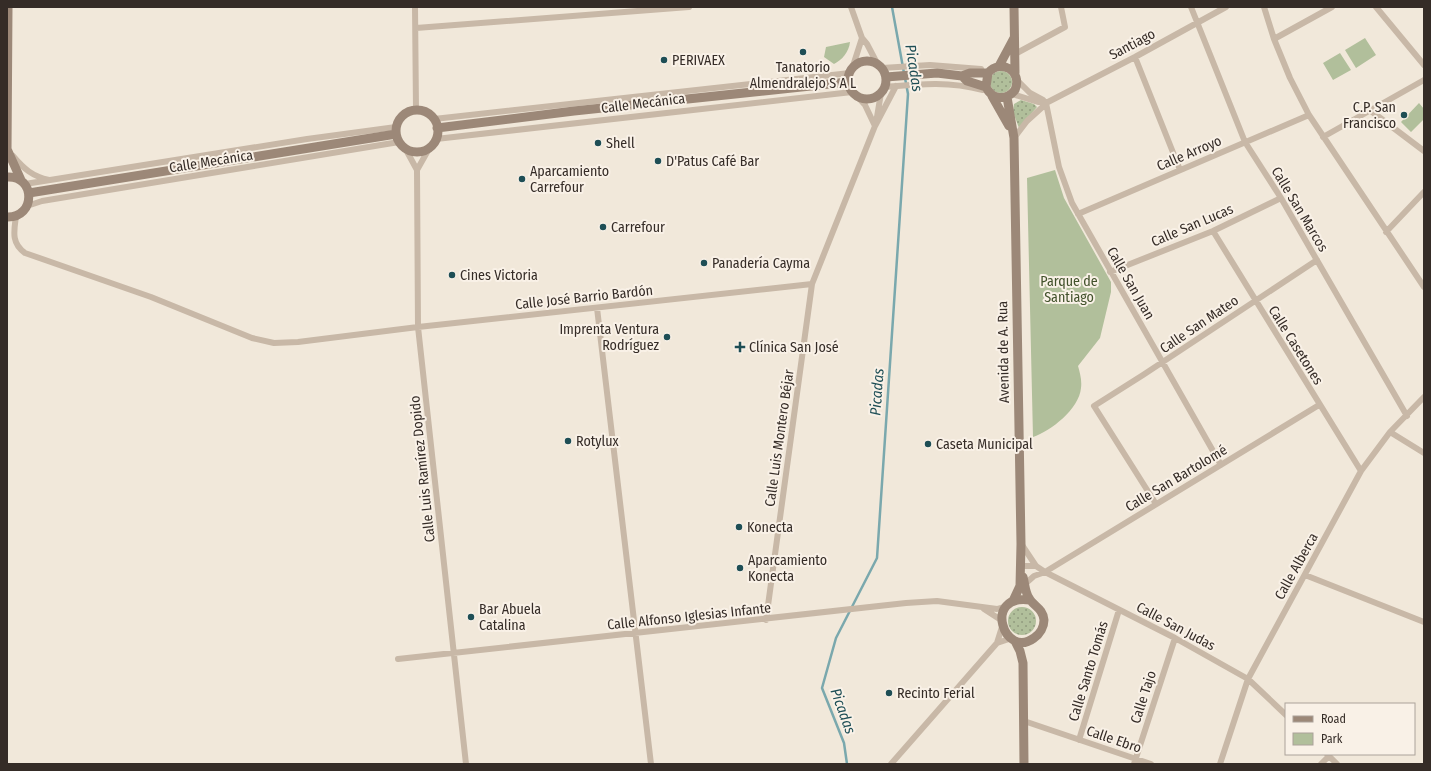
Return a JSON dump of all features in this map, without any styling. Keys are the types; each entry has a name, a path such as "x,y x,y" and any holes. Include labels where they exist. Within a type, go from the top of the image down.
{"street":[{"path":"8,7 7,150 29,193 27,206 12,216"},
{"path":"416,7 416,110"},
{"path":"416,28 689,7"},
{"path":"851,7 862,38 880,66 884,86"},
{"path":"962,76 967,82 1002,98 1010,95 1015,90 1014,7"},
{"path":"1015,54 1065,26 1061,7"},
{"name":"Calle San Marcos","path":"1191,7 1245,142 1281,198 1407,416"},
{"name":"Santiago","path":"1014,138 1027,121 1047,102 1135,57 1226,7"},
{"path":"1264,7 1274,39 1290,78 1309,115 1424,288"},
{"path":"1274,39 1332,7"},
{"path":"1376,7 1424,65"},
{"path":"989,91 992,69 1015,37"},
{"path":"862,38 848,82 854,93 865,105 875,126"},
{"path":"1135,57 1180,170"},
{"path":"851,71 862,62 873,62 903,77 949,83 989,91"},
{"path":"854,93 868,99 884,86 930,65 992,69"},
{"path":"903,77 937,73 962,76 970,73 1008,67 1034,95 1047,102"},
{"name":"Calle Mecánica","path":"434,119 851,71"},
{"name":"Calle Luis Montero Béjar","path":"766,620 812,284 875,126 903,77"},
{"path":"1323,137 1424,80"},
{"path":"437,128 574,111 848,82"},
{"name":"Calle Luis Montero Béjar","path":"875,126 884,86"},
{"name":"Avenida de A. Rua","path":"989,91 1003,113 1014,138"},
{"name":"Calle Mecánica","path":"436,139 854,93"},
{"path":"1010,95 1038,102 1047,102"},
{"name":"Avenida de A. Rua","path":"1010,95 1014,138 1022,544 1018,593 1010,603"},
{"name":"Calle San Juan","path":"1047,102 1059,167 1078,214 1221,465"},
{"path":"29,193 399,138 416,152 430,147 436,139 437,128 434,119 425,112 416,110 404,114 399,138"},
{"path":"1371,110 1424,151"},
{"name":"Calle Arroyo","path":"1078,214 1309,115"},
{"name":"Calle Mecánica","path":"23,182 53,181 299,140 399,138"},
{"name":"Calle Mecánica","path":"27,206 42,201 399,138"},
{"name":"Calle Luis Ramírez Dopido","path":"399,138 417,170 418,327 466,764"},
{"name":"Calle Luis Ramírez Dopido","path":"417,170 430,147"},
{"name":"Calle Mecánica","path":"7,150 22,168 31,174 53,181"},
{"path":"7,176 16,177 23,182"},
{"path":"1386,232 1424,192"},
{"name":"Calle San Lucas","path":"1110,272 1213,231 1281,198"},
{"name":"Calle José Barrio Bardón","path":"12,216 15,241 18,248 25,253 151,297 252,338 274,343 298,342 418,327 812,284"},
{"name":"Calle Casetones","path":"1213,231 1361,471"},
{"name":"Calle San Mateo","path":"1156,504 1094,406 1317,260"},
{"path":"597,308 651,764"},
{"name":"Calle Alberca","path":"1220,764 1248,679 1361,471 1390,432 1424,397"},
{"name":"Calle San Bartolomé","path":"1045,572 1319,404"},
{"path":"1390,432 1424,453"},
{"name":"Calle San Judas","path":"1022,544 1036,566 1045,572 1175,638 1248,679 1285,714"},
{"path":"1021,566 1036,566"},
{"name":"Avenida de A. Rua","path":"1021,566 1030,600"},
{"path":"1025,584 1034,576 1045,572"},
{"path":"1305,575 1424,622"},
{"path":"891,764 997,643 1001,623 1010,603 1022,599 1030,600 1039,608 1044,620 1040,632 1031,640 1023,642 1013,639 1005,633 1001,623"},
{"name":"Calle Alfonso Iglesias Infante","path":"398,659 636,632 766,620 869,607 937,602 969,605 983,609 997,609 1010,603"},
{"name":"Calle Alfonso Iglesias Infante","path":"983,609 1001,623"},
{"name":"Calle Santo Tomás","path":"1079,740 1119,610"},
{"name":"Calle Tajo","path":"1135,761 1175,638"},
{"path":"997,643 1013,639"},
{"path":"1013,639 1020,651 1023,663 1024,764"},
{"path":"1023,663 1031,640"},
{"name":"Calle Ebro","path":"1024,721 1135,761 1151,764"},
{"path":"1321,764 1328,755 1337,764"}],"green space":[{"path":"1365,38 1376,55 1356,68 1345,50"},
{"path":"850,42 847,52 834,64 824,57 826,47"},
{"path":"1340,53 1351,70 1333,80 1323,63"},
{"path":"1001,71 1009,74 1012,82 1009,90 1001,93 993,90 990,82 993,74"},
{"path":"1021,100 1034,104 1037,107 1019,128 1013,112 1014,104"},
{"path":"1419,103 1424,109 1424,119 1411,132 1401,122"},
{"name":"Parque de Santiago","path":"1055,170 1064,198 1111,282 1111,292 1100,338 1078,366 1081,377 1081,388 1075,404 1056,424 1048,430 1033,437 1027,178"},
{"path":"1022,607 1032,611 1036,621 1032,631 1022,635 1012,631 1008,621 1012,611"}],"waterway":[{"name":"Picadas","path":"892,7 904,73"},
{"name":"Picadas","path":"847,764 844,743 822,688 836,638 877,558 908,94 905,78"}],"place":[{"name":"Tanatorio Almendralejo S A L","path":"803,52"},
{"name":"PERIVAEX","path":"664,60"},
{"name":"C.P. San Francisco","path":"1404,115"},
{"name":"Shell","path":"598,143"},
{"name":"D'Patus Café Bar","path":"658,161"},
{"name":"Aparcamiento Carrefour","path":"522,179"},
{"name":"Carrefour","path":"603,227"},
{"name":"Panadería Cayma","path":"704,263"},
{"name":"Cines Victoria","path":"452,275"},
{"name":"Imprenta Ventura Rodríguez","path":"667,337"},
{"name":"Clínica San José","path":"740,347"},
{"name":"Rotylux","path":"568,441"},
{"name":"Caseta Municipal","path":"928,444"},
{"name":"Konecta","path":"739,527"},
{"name":"Aparcamiento Konecta","path":"740,568"},
{"name":"Bar Abuela Catalina","path":"471,617"},
{"name":"Recinto Ferial","path":"889,693"}]}
